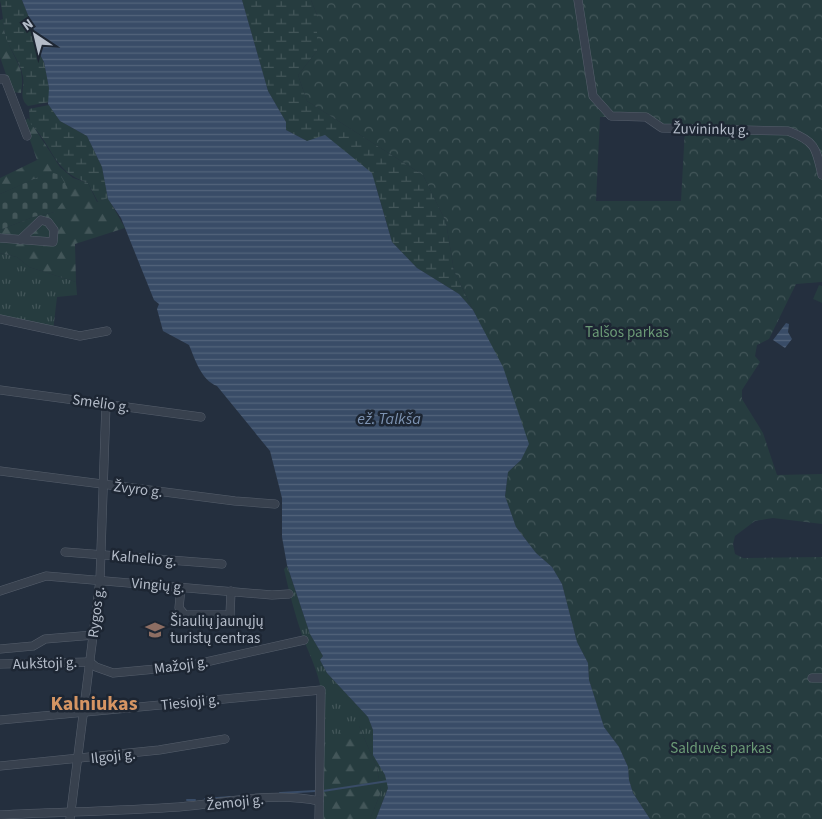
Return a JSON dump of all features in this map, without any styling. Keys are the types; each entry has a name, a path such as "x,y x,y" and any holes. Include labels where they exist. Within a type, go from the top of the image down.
{"street":[{"name":"Žuvininkų g.","path":"578,0 593,96 611,116 646,117 662,128 788,131 807,138 817,152 822,175"},
{"path":"0,79 5,79 27,136"},
{"path":"0,238 20,240 53,242 54,230 48,222 40,220 20,240"},
{"path":"0,319 80,336 107,331"},
{"name":"Smėlio g.","path":"0,390 201,418"},
{"name":"Rygos g.","path":"71,815 76,760 100,580 106,404"},
{"name":"Žvyro g.","path":"0,471 275,504"},
{"name":"Kalnelio g.","path":"65,552 222,564"},
{"name":"Vingių g.","path":"0,592 46,576 272,595 289,594"},
{"path":"181,587 179,608 185,614 230,615 231,591"},
{"path":"0,649 33,646 45,639 94,635"},
{"name":"Mažoji g.","path":"90,662 96,667 114,673 188,666 304,640"},
{"name":"Aukštoji g.","path":"0,664 90,662"},
{"path":"812,678 822,678"},
{"name":"Tiesioji g.","path":"0,720 82,714 321,690 319,801"},
{"name":"Ilgoji g.","path":"0,766 76,760 159,750 226,739"},
{"name":"Žemoji g.","path":"0,815 71,815 265,798 304,798 319,801"},
{"path":"319,801 319,819"}],"green space":[{"path":"0,0 22,0 34,30 38,51 44,62 49,88 49,102 28,106 23,99 22,72 6,38"},
{"path":"242,0 311,0 317,15 317,51 298,75 307,101 423,175 446,222 454,271 473,310 459,294 417,268 392,242 376,186 307,141 286,130 286,122 268,91"},
{"name":"Talšos parkas","path":"311,0 822,0 822,282 796,284 769,339 757,345 755,356 760,362 742,390 742,399 763,433 777,475 822,474 822,524 773,518 755,521 735,536 733,544 735,554 743,558 822,557 822,819 650,819 633,793 628,767 619,747 604,727 589,680 588,663 577,642 562,584 552,567 536,553 516,527 505,496 508,472 521,460 509,383 454,271 446,222 423,175 307,101 298,75 317,51 317,15","holes":["600,117 646,117 662,128 685,128 681,201 596,201"]},
{"path":"3,19 6,37 21,70 21,93 12,92 0,57 0,20"},
{"path":"49,105 60,121 87,136 102,167 108,198 98,202 88,183 76,178 60,165 30,123 29,109"},
{"path":"28,118 60,167 73,178 88,183 97,202 108,198 125,228 75,244 76,282 29,267 17,257 0,253 0,230 33,217 55,212 51,172 0,194 0,178 37,160 24,123"},
{"path":"50,172 60,175 70,192 55,212 33,217 0,230 0,194"},
{"path":"0,253 17,257 29,267 76,282 77,295 57,297 53,331 0,319"},
{"path":"819,285 822,286 822,303 813,299"},
{"path":"287,566 310,634 323,656 320,660 327,673 368,717 373,730 373,750 388,781 388,788 376,819 370,819 381,792 377,768 359,726 323,769 324,819 319,819 321,690 316,670 292,604 284,569"},
{"path":"359,726 377,768 381,792 370,819 324,819 323,769 341,729"}],"water":[{"name":"ež. Talkša","path":"22,0 242,0 268,91 286,122 286,130 307,141 325,135 372,173 392,242 417,268 459,294 473,310 503,367 529,444 521,460 508,472 505,496 516,527 536,553 552,567 562,584 577,642 588,663 589,680 604,727 619,747 628,767 633,793 650,819 376,819 388,788 385,775 373,755 373,730 368,717 327,673 320,660 323,656 310,634 287,565 282,537 282,498 270,451 217,386 211,383 203,374 196,363 189,345 163,331 157,309 159,304 154,300 121,218 108,199 102,167 87,136 60,121 48,104 49,88 44,62 38,51 34,30"},
{"path":"786,323 789,324 788,332 792,339 785,348 773,340"}],"waterway":[{"path":"323,791 388,781"},
{"path":"280,793 315,791"},
{"path":"205,799 230,797"},
{"path":"187,800 195,800"}],"place":[{"name":"Šiaulių jaunųjų turistų centras","path":"155,630"}],"district":[{"name":"Kalniukas","path":"94,703"}],"park label":[{"name":"Salduvės parkas","path":"721,748"}]}
